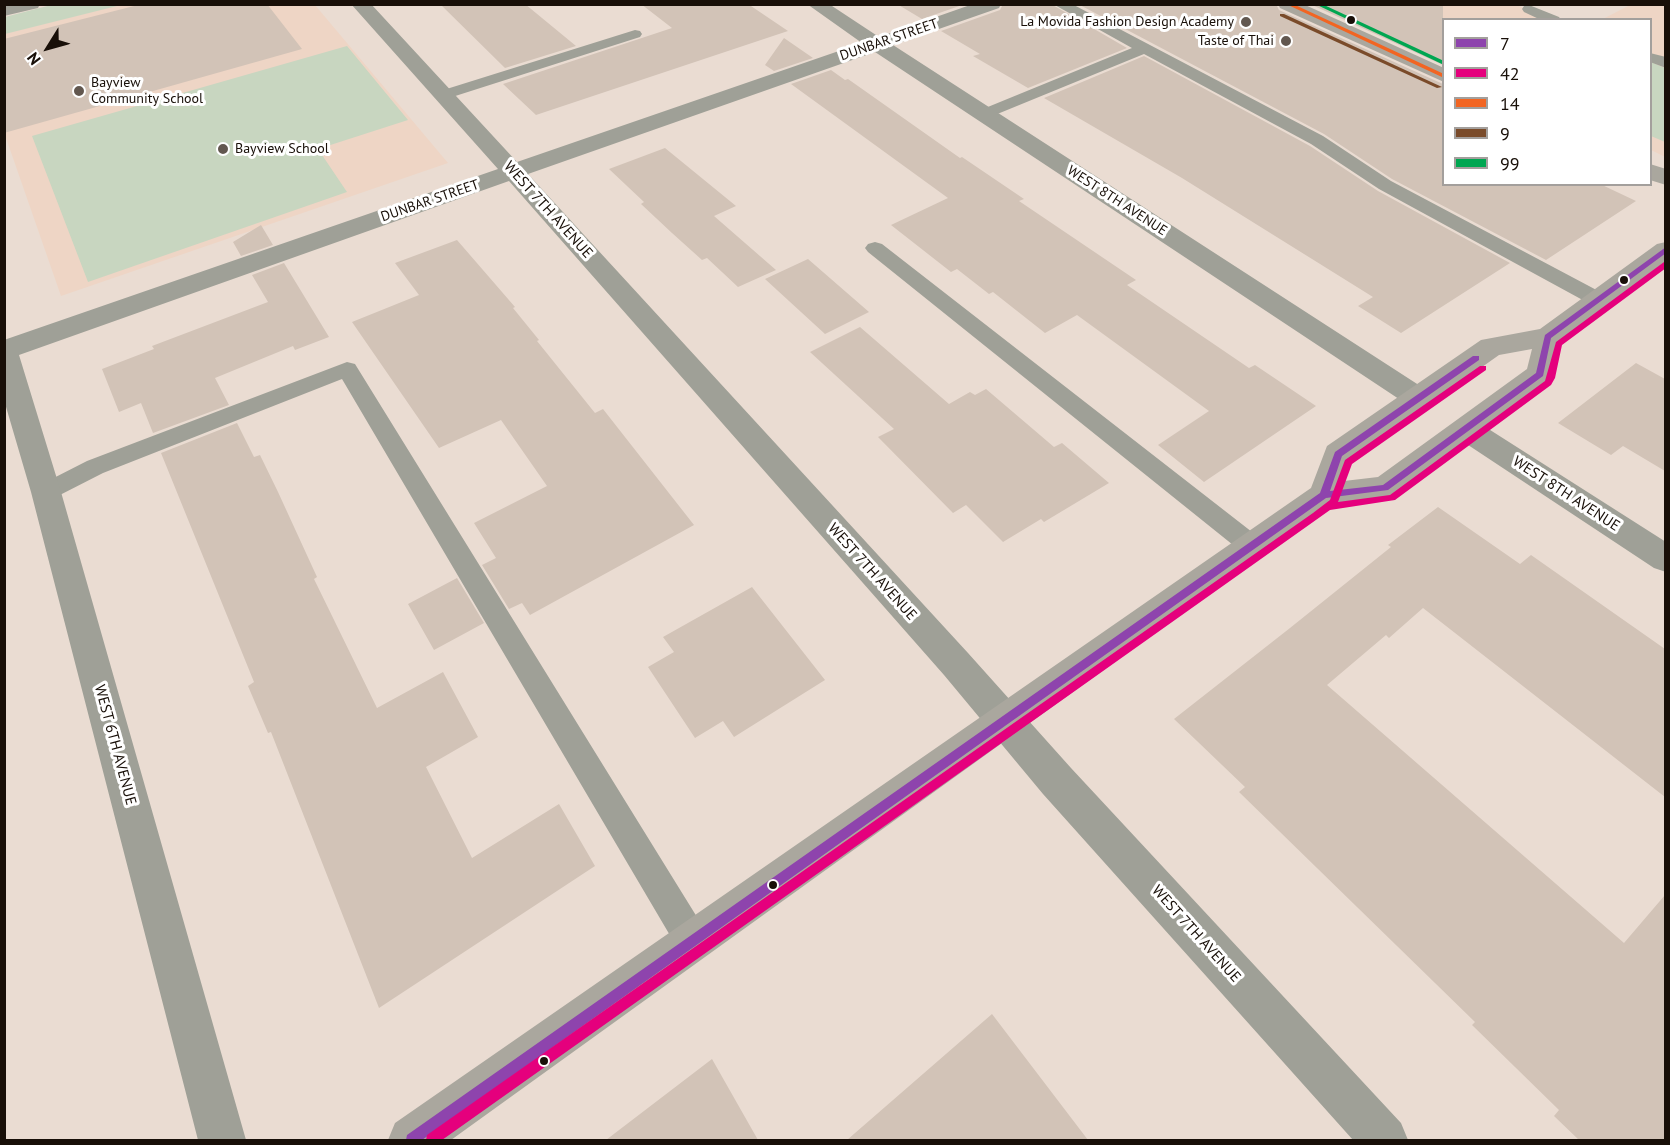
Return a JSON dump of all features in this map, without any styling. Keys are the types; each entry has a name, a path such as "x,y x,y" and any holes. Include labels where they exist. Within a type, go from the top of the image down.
{"main road":[{"path":"1287,4 1442,76"},
{"path":"1324,495 1338,453 1491,347 1548,337 1665,249"},
{"path":"412,1140 1324,495 1385,488 1540,374 1548,337"}],"street":[{"path":"4,11 31,4"},
{"name":"WEST 7TH AVENUE","path":"360,4 513,171 1384,1140"},
{"name":"WEST 8TH AVENUE","path":"816,4 1419,398"},
{"name":"DUNBAR STREET","path":"4,350 992,4"},
{"name":"WEST 6TH AVENUE","path":"4,350 46,492 222,1140"},
{"name":"WEST 8TH AVENUE","path":"1466,429 1665,558"}],"lane":[{"path":"1060,4 1317,140 1385,185 1597,299"},
{"path":"1529,9 1549,18"},
{"path":"443,95 635,34"},
{"path":"984,114 1144,49"},
{"path":"875,248 1252,546"},
{"path":"46,492 95,467 347,369 693,942"}],"shaded area":[{"name":"Bayview School","path":"93,5 315,5 448,163 61,296 5,135 4,26"},
{"path":"1325,5 1516,5 1551,18 1442,18 1442,57"},
{"path":"1630,5 1665,5 1665,157 1652,150 1652,18 1605,18"}],"green space":[{"path":"55,4 121,5 5,34 5,17"},
{"path":"347,46 408,120 318,149 347,192 88,282 32,136"},
{"path":"1652,62 1665,68 1665,142 1652,136"}],"building":[{"name":"Bayview Community School","path":"142,4 267,4 302,49 4,133 4,39"},
{"path":"440,4 525,4 576,46 505,68"},
{"path":"641,4 748,4 788,31 536,115 503,84 672,28"},
{"path":"897,4 965,4 922,19"},
{"path":"1003,4 1051,4 1127,48 1028,88 973,56 980,54 941,31 1000,10"},
{"path":"1078,4 1276,4 1279,10 1442,84 1442,186 1604,186 1636,201 1546,260 1392,179 1324,134"},
{"path":"1310,4 1443,4 1442,65"},
{"path":"784,38 813,58 774,71 765,65"},
{"path":"1144,56 1310,146 1378,191 1510,263 1401,333 1358,306 1373,297 1182,178 1044,98"},
{"path":"831,70 845,80 848,79 960,158 962,157 1024,199 1019,201 1136,280 1127,285 1249,368 1255,365 1316,406 1204,482 1158,445 1209,411 1077,315 1045,333 993,292 989,294 957,269 951,272 891,225 948,198 791,84"},
{"path":"665,148 736,206 714,216 776,270 738,287 707,258 702,260 672,233 609,169"},
{"path":"261,225 273,245 241,256 233,242"},
{"path":"457,240 515,307 513,308 539,340 537,341 595,413 603,409 694,525 530,615 522,603 509,609 482,565 496,558 474,523 547,486 501,420 439,448 352,322 419,295 395,263"},
{"path":"808,259 869,312 825,334 765,279"},
{"path":"284,263 329,337 295,350 293,346 215,378 229,405 153,433 141,403 119,412 102,369 154,349 152,346 268,302 252,275"},
{"path":"860,327 949,404 970,392 975,395 986,389 1054,447 1062,443 1109,483 1044,522 1041,519 1003,542 966,505 953,513 878,437 894,429 810,352"},
{"path":"1636,363 1665,379 1665,471 1623,446 1611,455 1558,423"},
{"path":"237,423 254,457 260,455 317,577 314,579 377,708 443,672 478,737 426,767 472,858 559,804 595,866 379,1008 271,732 268,733 248,686 254,682 161,453"},
{"path":"1438,507 1520,564 1531,555 1665,649 1665,797 1423,608 1389,638 1386,635 1327,685 1624,943 1665,895 1665,1140 1579,1140 1554,1116 1559,1110 1472,1025 1475,1022 1239,792 1245,787 1174,719"},
{"path":"457,578 484,623 434,650 408,604"},
{"path":"752,587 825,680 734,737 723,721 695,738 648,667 674,652 663,637"},
{"path":"992,1014 1088,1140 847,1140"},
{"path":"712,1059 758,1140 606,1140"}],"transit line":[{"name":"14","path":"1288,4 1442,75"},
{"name":"99","path":"1317,4 1442,62"},
{"name":"9","path":"1282,15 1439,87"},
{"name":"7","path":"412,1140 1324,495 1385,488 1540,374 1548,337 1666,249"},
{"name":"42","path":"432,1140 1328,507 1392,498 1548,383 1559,344 1666,264"},
{"name":"7","path":"1299,513 1324,495 1338,454 1476,358"},
{"name":"42","path":"1306,523 1334,502 1348,462 1483,368"}],"place":[{"name":"La Movida Fashion Design Academy","path":"1246,22"},
{"name":"Taste of Thai","path":"1286,41"},
{"name":"Bayview Community School","path":"79,91"},
{"name":"Bayview School","path":"223,149"}]}
